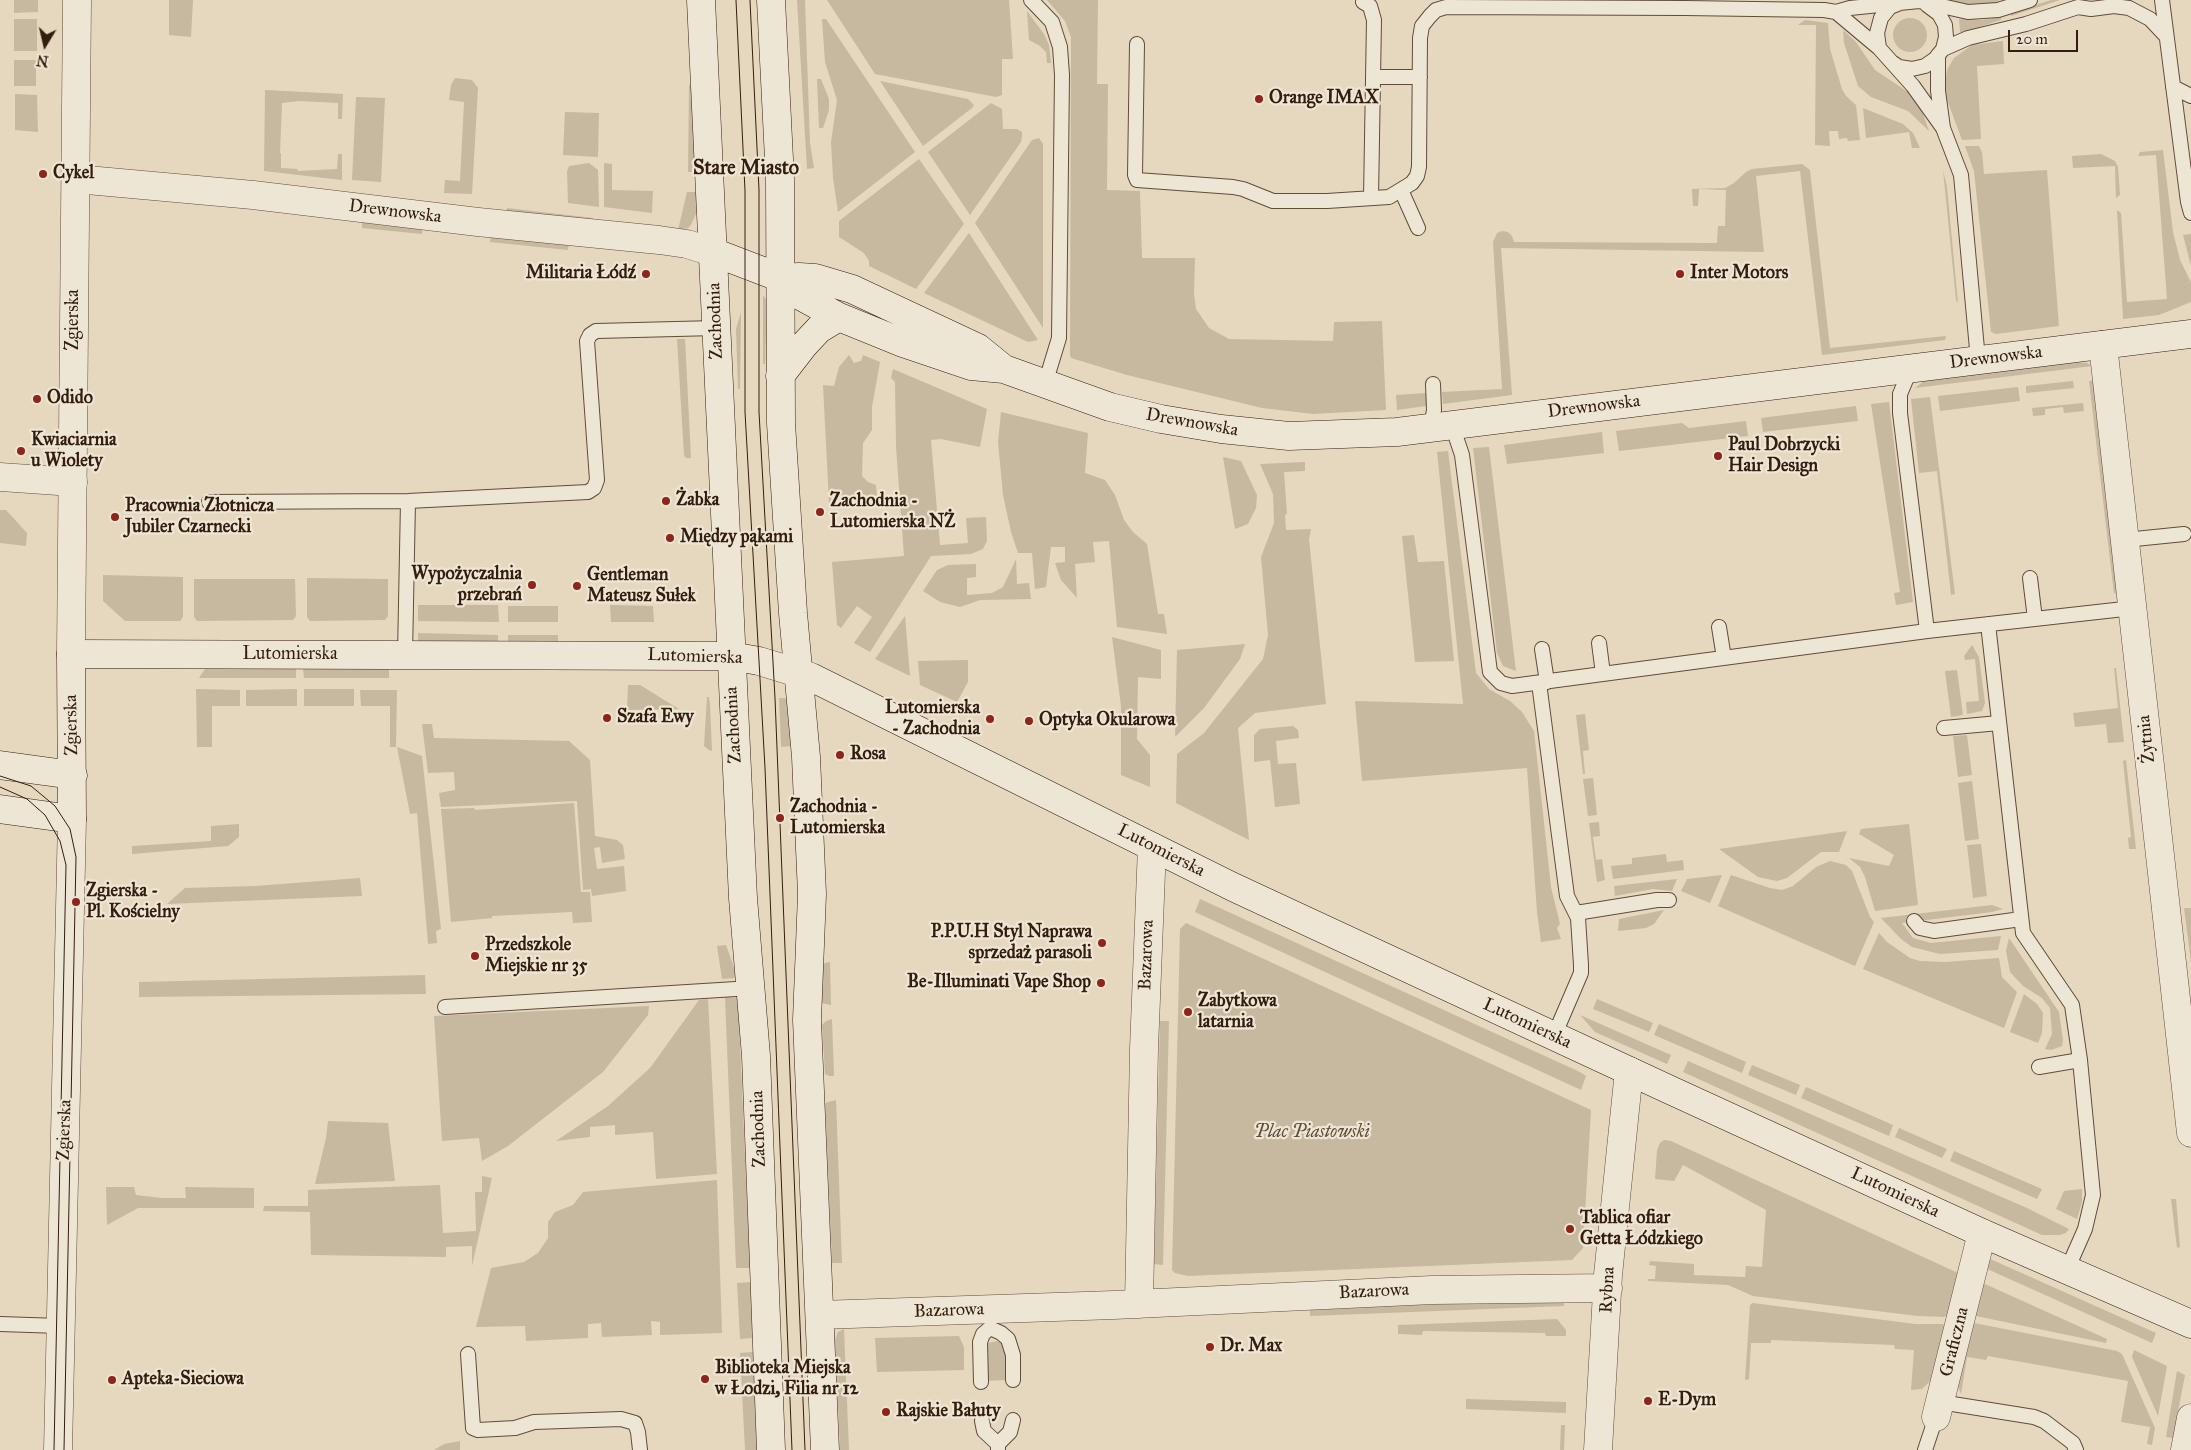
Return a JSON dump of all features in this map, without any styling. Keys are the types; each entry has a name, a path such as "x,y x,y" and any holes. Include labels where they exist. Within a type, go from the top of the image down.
{"main road":[{"name":"Zgierska","path":"58,1450 73,775 72,654 77,0"},
{"name":"Zachodnia","path":"701,0 743,898 752,988 771,1450"},
{"path":"771,0 780,169 780,376 785,512 806,757 812,894 807,1020 825,1450"},
{"name":"Drewnowska","path":"76,179 252,195 478,222 687,244 781,278 815,278 852,289 978,348 1004,369"},
{"name":"Drewnowska","path":"781,278 802,298 839,317 903,343 971,366 1004,369 1131,412 1186,424 1240,432 1289,436 1397,432 2191,334"},
{"path":"780,376 818,329 839,317"},
{"name":"Żytnia","path":"2103,345 2191,1133"},
{"path":"0,477 73,482"},
{"name":"Lutomierska","path":"72,654 731,656 759,660 799,672 1152,847 1554,1036 1982,1232 2191,1324"},
{"path":"0,765 73,775"},
{"path":"0,809 72,819"},
{"name":"Bazarowa","path":"1139,1304 1144,1049 1152,847"},
{"name":"Rybna","path":"1598,1450 1608,1288 1629,1071"},
{"name":"Graficzna","path":"1938,1410 1982,1232"},
{"name":"Bazarowa","path":"820,1315 990,1319 1139,1304 1432,1290 1608,1288"},
{"path":"2185,1450 2191,1418"}],"lane":[{"path":"1031,0 1052,22 1060,47 1062,76 1059,338 1045,384"},
{"path":"1137,44 1135,175 1137,180 1233,187 1273,201 1287,203 1389,197 1412,183 1417,176 1419,167 1420,38 1422,26 1436,10 1446,7 1815,9 1836,12 1850,8 1904,1 1919,1 1968,12 1998,10 2030,0"},
{"path":"2162,0 2191,213"},
{"path":"1879,48 1876,33 1881,18 1890,7 1904,1"},
{"path":"1919,1 1930,6 1942,20 1946,37 1941,52 1938,91 1943,128 1960,175 1978,360"},
{"path":"1363,2 1370,6 1374,20 1372,198"},
{"path":"1888,60 1899,67 1912,69 1924,66 1941,52 1968,38 2026,24 2081,3 2091,9 2114,6 2140,12 2150,19 2166,36"},
{"path":"1836,12 1879,48 1913,86 1943,128"},
{"path":"1374,77 1420,77"},
{"path":"2173,87 2191,96"},
{"path":"1401,190 1418,228"},
{"path":"209,502 408,501 588,492 594,488 597,480 587,341 590,335 596,331 716,328"},
{"path":"1911,368 1900,394 1900,413 1926,631"},
{"path":"1433,384 1434,410 1440,427 1455,434 1462,455 1490,672 1501,683 1512,686 1926,631 2133,608"},
{"path":"405,655 408,501"},
{"path":"2125,540 2184,534"},
{"path":"2030,578 2034,619"},
{"path":"1988,624 2023,933 2072,1005 2080,1060 2093,1195 2085,1229 2068,1270"},
{"path":"1720,627 1724,658"},
{"path":"1599,643 1603,674"},
{"path":"1542,649 1543,682 1566,896 1576,913 1581,973 1554,1036"},
{"path":"1944,728 1999,723"},
{"path":"1576,913 1657,900 1669,900"},
{"path":"1914,921 1920,928 1934,931 2021,920"},
{"path":"445,1007 752,988"},
{"path":"2038,1067 2080,1060"},
{"path":"981,1382 980,1342 990,1319 1008,1339 1013,1355 1013,1380"},
{"path":"0,1324 60,1326"},
{"path":"468,1354 474,1428 478,1430 515,1428 534,1422 621,1419 635,1423 640,1450"},
{"path":"1938,1410 2034,1417 2044,1421 2072,1443 2076,1450"},
{"name":"Graficzna","path":"1925,1450 1938,1410"},
{"path":"982,1421 984,1431 998,1447 1010,1432 1013,1420"}],"green space":[{"path":"14,0 38,0 38,12 14,13"},
{"path":"169,0 193,0 191,37 169,35"},
{"path":"797,0 805,0 810,143 814,168 807,169"},
{"path":"827,0 1009,0 1013,59 1002,59 1002,95 996,97 875,74"},
{"path":"1047,0 1098,0 1097,84 1108,84 1107,190 1140,191 1142,258 1195,258 1194,294 1196,309 1209,328 1229,339 1333,341 1334,322 1382,321 1386,410 1313,414 1262,408 1127,375 1071,358 1071,37 1065,21"},
{"path":"1947,0 2000,0 1992,4 1971,5"},
{"path":"2051,0 2060,0 2011,16 2011,13"},
{"path":"1027,11 1044,34 1049,45 1051,63 1047,63 1046,52 1029,40"},
{"path":"2001,17 2001,20 1960,32 1959,19 1982,20"},
{"path":"1910,18 1917,19 1922,23 1926,28 1926,42 1922,47 1917,51 1910,52 1903,51 1898,47 1894,42 1893,35 1894,28 1898,23 1903,19"},
{"path":"14,19 37,19 37,51 14,51"},
{"path":"822,19 826,19 915,152 838,212 833,178 831,142 837,100 825,62"},
{"path":"1805,20 1828,23 1830,49 1842,89 1846,96 1856,105 1860,140 1848,141 1847,138 1839,139 1838,131 1829,131 1830,146 1815,145 1816,25 1798,25"},
{"path":"1843,30 1856,42 1875,70 1908,92 1922,111 1929,131 1908,111 1871,97 1858,86 1844,43"},
{"path":"2003,41 2004,64 1977,66 1981,139 1962,140 1946,97 1947,70 1954,58 1972,45"},
{"path":"14,60 36,60 36,86 14,86"},
{"path":"455,78 472,80 478,88 472,194 444,193 445,180 460,181 464,102 449,100 451,85"},
{"path":"817,79 821,79 829,99 829,110 823,128 819,128"},
{"path":"880,81 968,99 974,105 923,146"},
{"path":"692,84 697,172 688,172 689,85"},
{"path":"265,90 343,94 342,119 338,119 338,103 299,101 282,103 280,153 281,168 297,169 298,171 337,169 338,154 342,154 342,180 264,171"},
{"path":"15,94 37,95 38,132 15,130"},
{"path":"356,97 385,98 381,182 352,180"},
{"path":"991,103 1002,109 1003,129 1017,129 1022,132 1022,137 1021,142 970,215 928,152"},
{"path":"1863,108 1903,124 1913,133 1920,148 1912,148 1909,132 1866,138"},
{"path":"565,112 599,113 598,157 563,155"},
{"path":"1039,138 1043,144 1043,328 975,223 1032,140"},
{"path":"1965,146 1979,146 1982,152 1984,174 2047,170 2059,326 1996,334 1991,332 1974,171"},
{"path":"2163,150 2173,232 2180,260 2191,282 2191,302 2159,315 2123,319 2117,210 2121,213 2127,302 2167,299 2156,155 2138,156 2140,152"},
{"path":"2101,154 2115,161 2118,167 2120,195 2116,198 2115,166 2073,168 2072,156"},
{"path":"919,159 964,224 916,289 869,266 869,261 864,253 839,237 839,221"},
{"path":"589,163 598,170 599,207 568,203 567,171 569,166"},
{"path":"604,163 612,164 612,190 653,191 652,213 604,207"},
{"path":"1802,164 1810,170 1830,348 1946,336 1945,340 1822,355 1800,171 1756,176 1764,252 1501,248 1512,395 1443,404 1442,392 1502,389 1493,242 1497,233 1502,231 1508,232 1514,242 1717,243 1718,226 1725,226 1726,190 1699,189 1698,206 1693,206 1692,189 1725,188 1752,169"},
{"path":"1943,170 1947,187 1958,303 1956,300"},
{"path":"687,192 697,192 698,209 691,225 688,228 678,230"},
{"path":"507,208 593,218 593,223 506,214"},
{"path":"362,220 423,227 422,234 362,228"},
{"path":"491,233 569,242 568,250 490,242"},
{"path":"969,233 1038,340 1028,342 924,293"},
{"path":"2191,234 2191,266 2183,235"},
{"path":"763,295 767,301 765,364 763,364"},
{"path":"741,312 740,389 738,389 736,329"},
{"path":"677,339 685,339 691,458 686,458 684,455"},
{"path":"849,355 854,363 861,361 863,355 880,362 872,407 872,430 863,443 862,476 868,482 876,485 877,497 829,503 823,385 834,386 839,367"},
{"path":"2077,362 2087,363 2092,366 1915,388 1924,381"},
{"path":"893,369 987,409 980,447 941,439 931,440 940,545 968,543 966,518 986,517 987,541 983,549 971,554 931,556 870,652 854,643 872,617 857,606 841,628 837,625 832,562 904,556 896,447 895,382 891,378"},
{"path":"2099,380 2118,591 2114,594 2089,381"},
{"path":"2073,381 2074,388 2026,393 2026,386"},
{"path":"2018,387 2020,401 1940,411 1938,396"},
{"path":"1426,393 1426,406 1397,410 1396,395"},
{"path":"1930,397 1955,594 1951,595 1937,471 1919,473 1911,399"},
{"path":"1889,402 1913,602 1896,605 1894,593 1900,592 1871,404"},
{"path":"2083,403 2084,411 2064,413 2063,407 2045,409 2045,415 2033,416 2032,408"},
{"path":"1856,406 1858,421 1763,432 1761,418"},
{"path":"1001,412 1088,433 1085,473 1105,480 1115,495 1124,520 1133,532 1147,544 1158,614 1164,614 1167,634 1117,627 1109,541 1093,542 1095,562 1075,564 1077,598 1061,580 1055,563 1065,562 1065,547 1051,547 1046,587 1035,589 1032,553 1018,553 1011,532 1003,495 998,442"},
{"path":"1746,421 1748,436 1619,451 1616,431 1682,423 1689,428"},
{"path":"1602,432 1604,453 1507,464 1504,445"},
{"path":"1489,447 1516,671 1503,666 1497,653 1473,448"},
{"path":"1448,451 1476,673 1489,689 1510,701 1522,712 1534,731 1551,887 1560,924 1557,928 1561,939 1541,942 1537,912 1527,768 1362,781 1355,701 1463,704 1437,452"},
{"path":"1223,457 1241,461 1257,495 1256,508 1248,524 1235,529"},
{"path":"1305,462 1305,471 1284,472 1287,514 1285,515 1286,530 1311,529 1309,539 1326,704 1255,713 1238,728 1249,840 1176,803 1177,754 1204,733 1263,659 1268,635 1261,557 1274,523 1273,494 1260,464"},
{"path":"0,510 6,510 27,533 26,546 0,543"},
{"path":"1414,535 1418,562 1444,561 1454,661 1415,662 1402,536"},
{"path":"1016,559 1017,584 1029,583 1031,599 980,600 960,607 940,602 923,591 937,570 948,565 976,564 976,577 967,578 967,595 992,593 1003,587"},
{"path":"103,575 183,577 183,617 180,621 125,621 103,601"},
{"path":"307,578 388,579 388,616 385,620 310,621 307,617"},
{"path":"194,579 295,579 296,616 293,620 197,621 194,617"},
{"path":"418,605 498,605 499,622 418,621"},
{"path":"610,605 653,606 654,622 611,622"},
{"path":"508,606 558,606 558,622 508,622"},
{"path":"905,616 910,676 875,659"},
{"path":"418,633 498,635 498,644 418,643"},
{"path":"508,635 558,635 558,644 508,644"},
{"path":"1112,637 1161,650 1161,679 1138,677 1137,739 1150,755 1150,787 1121,775 1121,706"},
{"path":"1245,644 1240,659 1204,708 1175,737 1177,650"},
{"path":"1972,645 1979,657 1985,703 1982,711 1967,714 1966,702 1979,701 1975,659 1965,660 1964,656"},
{"path":"968,660 968,682 957,702 920,685 918,661"},
{"path":"296,668 296,678 199,678 205,669"},
{"path":"303,668 389,668 389,678 304,678"},
{"path":"2114,668 2116,668 2124,742 2108,743 2106,724 2075,727 2073,713 2118,708"},
{"path":"1957,670 1963,715 1951,717 1945,671"},
{"path":"628,685 640,685 679,709 627,710"},
{"path":"196,689 240,690 240,706 212,706 212,747 197,747"},
{"path":"297,689 297,706 246,706 246,690"},
{"path":"304,689 354,689 354,706 304,706"},
{"path":"360,690 397,690 396,747 390,747 390,706 361,706"},
{"path":"707,697 709,697 710,705 712,751 704,746"},
{"path":"779,698 785,698 788,702 791,746 781,747"},
{"path":"1585,714 1589,750 1583,751 1585,774 1583,774 1576,715"},
{"path":"422,724 432,724 434,738 569,741 590,760 595,836 617,840 623,845 625,859 602,863 600,847 594,848 597,869 624,866 626,891 592,896 591,889 583,890 577,801 441,807 439,793 455,790 454,772 428,773"},
{"path":"1293,726 1298,730 1299,738 1276,741 1278,764 1296,763 1300,804 1275,807 1270,760 1254,762 1254,735 1260,729"},
{"path":"1967,735 1972,775 1958,777 1953,736"},
{"path":"397,747 422,756 441,929 436,931 437,943 428,944 417,813 410,814"},
{"path":"2126,760 2136,849 2129,849 2128,838 2131,837 2123,761"},
{"path":"1593,778 1597,815 1588,816 1583,779"},
{"path":"1972,781 1979,839 1965,841 1958,783"},
{"path":"574,803 581,892 590,892 592,922 573,923 572,912 492,916 492,918 451,922 441,809 474,808 475,810"},
{"path":"1599,822 1600,836 1593,837 1596,860 1602,859 1605,880 1597,882 1589,823"},
{"path":"239,824 239,837 228,846 132,854 132,846 211,841 211,826"},
{"path":"1909,824 1918,905 1875,911 1865,877 1860,867 1849,858 1889,866 1894,855 1859,834 1861,829"},
{"path":"1847,831 1839,852 1821,852 1787,878 1777,881 1758,877 1719,849"},
{"path":"1981,844 1987,896 1973,898 1967,845"},
{"path":"1666,854 1667,862 1683,860 1684,870 1613,879 1611,866 1632,864 1632,858"},
{"path":"1830,861 1846,865 1852,871 1870,917 1874,922 1855,966 1718,906 1731,875 1782,890 1793,886 1816,867"},
{"path":"1722,875 1710,903 1681,891 1687,879"},
{"path":"360,878 362,896 167,904 185,888 255,886"},
{"path":"1677,879 1672,891 1653,889 1615,896 1614,886"},
{"path":"1200,899 1580,1072 1586,1076 1581,1090 1195,912"},
{"path":"1992,905 2003,909 1902,923 1913,938 1931,943 2001,936 1998,950 1940,954 1912,947 1901,939 1881,918"},
{"path":"2184,908 2191,908 2191,962"},
{"path":"1664,910 1654,924 1646,928 1618,931 1619,919"},
{"name":"Plac Piastowski","path":"1186,923 1591,1110 1583,1248 1572,1260 1188,1276 1175,1273 1172,1270 1180,929"},
{"path":"1879,933 1887,942 1910,958 1920,961 1945,962 1999,958 2002,977 2017,992 2004,1028 1863,969"},
{"path":"2009,938 2059,1012 2063,1040 2062,1046 2051,1050 2045,1049 2052,1034 2050,1008 2042,998 2023,986 2010,972 2006,951"},
{"path":"726,945 737,976 735,978 722,979 717,946"},
{"path":"830,962 831,1005 821,1003 822,966"},
{"path":"425,975 426,994 139,997 139,982"},
{"path":"2024,994 2037,1004 2043,1013 2042,1033 2038,1043 2010,1032"},
{"path":"725,997 738,998 750,1268 736,1268"},
{"path":"708,999 717,1174 656,1179 653,1132 615,1135 615,1125 590,1127 590,1137 556,1141 608,1106 650,1068 699,1000"},
{"path":"1597,999 1653,1023 1649,1032 1593,1009"},
{"path":"649,1006 648,1015 603,1072 508,1146 482,1161 479,1138 442,1141 434,1016"},
{"path":"1580,1015 1671,1055 1667,1064 1595,1032"},
{"path":"832,1019 834,1076 829,1076 825,1074 822,1025"},
{"path":"1160,1021 1169,1021 1163,1265 1154,1264"},
{"path":"1659,1024 1746,1062 1742,1073 1654,1035"},
{"path":"1688,1061 2027,1208 2069,1229 2066,1233 2060,1235 2042,1235 1683,1072"},
{"path":"1752,1065 1800,1085 1796,1095 1748,1075"},
{"path":"1806,1087 1893,1125 1889,1136 1801,1098"},
{"path":"836,1100 842,1263 832,1263 825,1103"},
{"path":"328,1121 388,1123 395,1181 315,1184"},
{"path":"1899,1128 1947,1149 1942,1158 1895,1137"},
{"path":"1664,1140 1671,1141 1958,1273 1959,1277 1949,1314 1944,1317 1918,1316 1753,1296 1728,1285 1648,1281 1648,1279 1655,1279 1656,1266 1649,1265 1650,1261 1694,1264 1694,1275 1745,1277 1746,1266 1762,1267 1766,1210 1683,1165 1674,1181 1655,1179 1657,1150 1660,1143"},
{"path":"1954,1151 2042,1189 2037,1199 1950,1161"},
{"path":"482,1176 492,1178 472,1266 472,1246 446,1247 446,1257 311,1255 310,1212 263,1211 264,1206 308,1206 308,1190 440,1185 443,1233 476,1231 475,1192 482,1192"},
{"path":"717,1180 722,1333 660,1335 660,1322 651,1321 652,1335 602,1337 601,1323 588,1324 588,1338 526,1341 525,1326 476,1327 491,1268 524,1262 538,1253 548,1238 548,1222 555,1212 573,1205 583,1192"},
{"path":"106,1187 134,1187 136,1195 162,1198 186,1198 185,1187 254,1188 254,1208 138,1208 107,1225"},
{"path":"2082,1189 2082,1202 2077,1219 2056,1209 2064,1191"},
{"path":"2171,1199 2176,1199 2180,1247 2177,1248"},
{"path":"1988,1258 2156,1333 2152,1343 1985,1268"},
{"path":"752,1282 753,1338 740,1339 737,1283"},
{"path":"1981,1284 1985,1284 2107,1339 2106,1343 1976,1316 1974,1313"},
{"path":"1564,1299 1564,1306 1310,1316 1310,1309"},
{"path":"1753,1303 1915,1324 1943,1324 1946,1328 1934,1377 1922,1389 1911,1390 1914,1350 1895,1349 1894,1345 1771,1340 1771,1343 1751,1343 1749,1379 1745,1380 1750,1305"},
{"path":"1557,1319 1566,1330 1566,1336 1546,1336 1545,1333 1423,1331 1422,1335 1398,1334 1398,1325"},
{"path":"1974,1323 2117,1351 2122,1354 2155,1428 2152,1445 2147,1444 2150,1427 2121,1422 2128,1381 1988,1356 1986,1360 1967,1357 1961,1394 1956,1382 1970,1325"},
{"path":"844,1329 849,1450 840,1450 835,1340 838,1332"},
{"path":"959,1336 964,1347 964,1370 877,1372 875,1338"},
{"path":"997,1341 1001,1343 1007,1353 1008,1380 983,1381 982,1350 988,1343"},
{"path":"2134,1350 2167,1366 2158,1416 2132,1357"},
{"path":"753,1352 757,1450 745,1450 740,1353"},
{"path":"2177,1371 2185,1375 2173,1438 2166,1437"},
{"path":"1466,1399 1566,1402 1566,1413 1466,1409"},
{"path":"1561,1425 1565,1425 1564,1450 1560,1450"},
{"path":"460,1441 460,1450 434,1450 444,1444"}],"tram line":[{"path":"736,0 745,191 745,412 765,768 792,1450"},
{"path":"750,0 759,190 759,412 775,698 805,1450"},
{"path":"0,776 31,786 55,806 70,829 76,857 64,1450"},
{"path":"0,787 27,799 45,815 60,841 66,865 54,1450"}],"place":[{"name":"Orange IMAX","path":"1259,99"},
{"name":"Cykel","path":"43,174"},
{"name":"Militaria Łódź","path":"646,274"},
{"name":"Inter Motors","path":"1680,274"},
{"name":"Odido","path":"37,399"},
{"name":"Kwiaciarnia u Wiolety","path":"21,451"},
{"name":"Paul Dobrzycki Hair Design","path":"1718,456"},
{"name":"Żabka","path":"666,501"},
{"name":"Zachodnia - Lutomierska NŻ","path":"820,512"},
{"name":"Pracownia Złotnicza Jubiler Czarnecki","path":"115,517"},
{"name":"Między pąkami","path":"670,538"},
{"name":"Wypożyczalnia przebrań","path":"532,585"},
{"name":"Gentleman Mateusz Sułek","path":"577,586"},
{"name":"Szafa Ewy","path":"607,718"},
{"name":"Lutomierska - Zachodnia","path":"990,719"},
{"name":"Optyka Okularowa","path":"1029,721"},
{"name":"Rosa","path":"840,755"},
{"name":"Zachodnia - Lutomierska","path":"780,818"},
{"name":"Zgierska - Pl. Kościelny","path":"76,902"},
{"name":"P.P.U.H Styl Naprawa sprzedaż parasoli","path":"1102,943"},
{"name":"Przedszkole Miejskie nr 35","path":"475,956"},
{"name":"Be-Illuminati Vape Shop","path":"1101,983"},
{"name":"Zabytkowa latarnia","path":"1188,1012"},
{"name":"Tablica ofiar Getta Łódzkiego","path":"1570,1229"},
{"name":"Dr. Max","path":"1210,1347"},
{"name":"Biblioteka Miejska w Łodzi, Filia nr 12","path":"705,1379"},
{"name":"Apteka-Sieciowa","path":"112,1380"},
{"name":"E-Dym","path":"1648,1401"},
{"name":"Rajskie Bałuty","path":"886,1412"}],"district":[{"name":"Stare Miasto","path":"746,169"}]}
